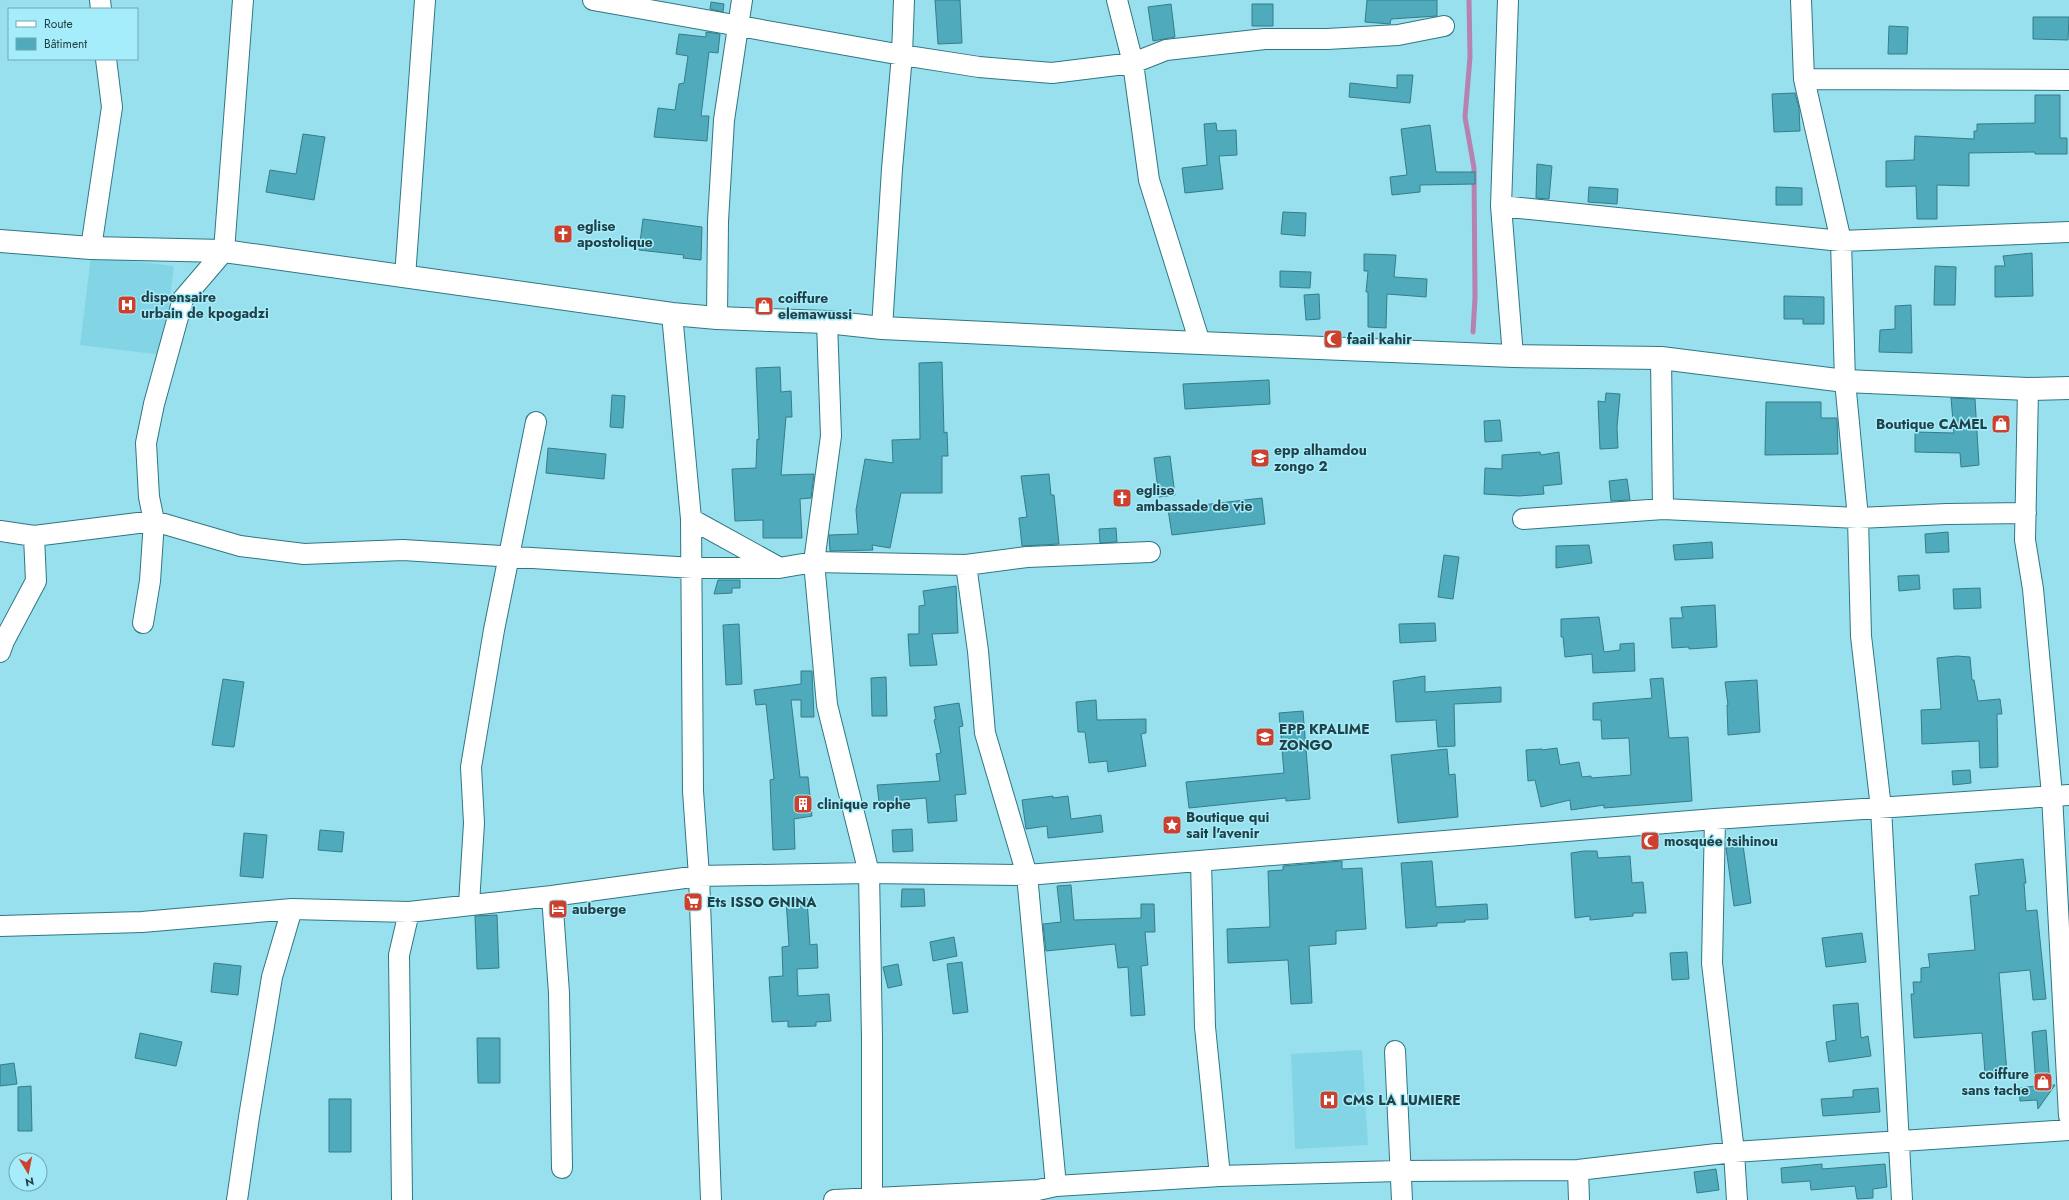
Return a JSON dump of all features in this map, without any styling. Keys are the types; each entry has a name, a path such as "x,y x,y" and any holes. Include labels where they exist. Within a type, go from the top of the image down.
{"street":[{"path":"142,623 150,581 154,521 149,497 146,443 154,404 183,299 224,251 243,0"},
{"path":"405,277 425,0"},
{"path":"593,0 902,55 979,67 1052,73 1133,63 1166,50 1265,39 1327,39 1398,35 1444,26"},
{"path":"717,318 718,221 724,120 742,0"},
{"path":"882,328 892,169 902,55 904,0"},
{"path":"1117,0 1133,63 1149,180 1200,343"},
{"path":"1508,0 1501,206 1513,356"},
{"path":"1801,0 1804,79 1841,241 1845,381 1858,518 1861,636 1881,808 1902,1200"},
{"path":"91,248 112,107 106,60"},
{"path":"1804,79 2069,80"},
{"path":"1501,206 1841,241 2069,232"},
{"path":"0,241 91,248 224,251 672,314 717,318 827,322 882,328 1200,343 1513,356 1661,358 1845,381 2028,389 2069,388"},
{"path":"672,314 691,519 693,568 693,791 699,876 710,1200"},
{"path":"827,322 831,436 814,562 827,705 869,873 872,1038 872,1197"},
{"path":"1661,358 1663,509"},
{"path":"2028,389 2025,540 2061,795 2069,1116"},
{"path":"469,904 474,823 471,767 494,630 536,422"},
{"path":"1523,519 1663,509 1858,518 1948,514 2026,514"},
{"path":"691,519 779,568"},
{"path":"0,532 34,536 154,521 240,546 304,554 403,550 693,568 779,568 814,562 966,565 1027,557 1150,552"},
{"path":"0,652 4,641 36,581 34,536"},
{"path":"966,565 978,651 985,733 1027,875 1045,1192"},
{"path":"0,926 142,922 292,909 409,912 469,904 552,896 699,876 869,873 1027,875 1715,819 2061,795"},
{"path":"1715,819 1712,963 1734,1152 1737,1200"},
{"path":"1201,861 1205,1027 1220,1176"},
{"path":"552,896 559,993 562,1168"},
{"path":"238,1200 249,1116 272,977 292,909"},
{"path":"402,1200 399,955 409,912"},
{"path":"1395,1051 1399,1171 1402,1200"},
{"path":"834,1200 872,1197 1045,1192 1220,1176 1399,1171 1578,1170 1734,1152 1898,1140 2069,1130"},
{"path":"1578,1170 1579,1200"}],"shaded area":[{"name":"dispensaire urbain de kpogadzi","path":"91,256 174,266 163,355 80,345"},
{"name":"CMS LA LUMIERE","path":"1362,1050 1368,1145 1295,1149 1291,1054"}],"building":[{"path":"935,0 960,0 962,43 938,44"},
{"path":"1367,0 1437,0 1437,16 1391,19 1390,24 1365,22"},
{"path":"711,2 724,4 723,12 710,9"},
{"path":"1171,4 1175,37 1153,41 1148,7"},
{"path":"1252,4 1273,4 1273,26 1252,26"},
{"path":"2033,17 2069,17 2068,40 2033,39"},
{"path":"1889,26 1908,27 1907,54 1888,54"},
{"path":"706,32 720,34 718,53 709,52 701,116 709,116 707,141 654,137 658,108 675,110 679,84 684,83 688,56 676,54 679,34 706,37"},
{"path":"1397,75 1413,75 1410,103 1349,97 1350,83 1397,88"},
{"path":"1795,93 1799,108 1800,131 1774,132 1772,94"},
{"path":"2035,95 2060,95 2060,138 2067,138 2067,154 2035,154 2035,152 1969,153 1969,186 1937,185 1937,219 1917,219 1916,186 1886,187 1886,161 1914,160 1915,136 1974,139 1974,131 1977,131 1977,124 2035,123"},
{"path":"1216,123 1217,131 1236,130 1237,155 1219,156 1223,189 1185,193 1182,168 1207,165 1204,124"},
{"path":"1430,125 1436,172 1475,172 1475,184 1420,185 1420,192 1392,195 1390,177 1407,175 1401,129"},
{"path":"303,134 325,137 314,200 266,192 270,170 296,174"},
{"path":"1537,164 1552,166 1549,199 1536,198"},
{"path":"1589,187 1618,189 1617,204 1588,202"},
{"path":"1776,187 1802,188 1802,205 1776,205"},
{"path":"1283,212 1306,213 1305,236 1281,234"},
{"path":"643,219 702,227 701,260 683,258 684,255 639,250"},
{"path":"2032,253 2033,296 1995,297 1995,266 2005,266 2003,256"},
{"path":"1364,254 1396,255 1394,277 1427,279 1426,297 1387,294 1386,328 1368,327 1368,292 1366,292 1368,271 1364,271"},
{"path":"1935,266 1956,267 1955,305 1934,305"},
{"path":"1280,271 1311,272 1310,288 1280,287"},
{"path":"1319,294 1320,319 1306,320 1304,295"},
{"path":"1784,296 1824,297 1824,324 1803,324 1803,319 1784,319"},
{"path":"1911,305 1912,353 1879,352 1880,330 1895,329 1895,306"},
{"path":"942,362 944,433 947,432 948,456 942,456 942,493 901,493 890,548 872,545 873,550 830,551 829,535 858,534 856,510 865,459 893,463 892,440 920,439 919,363"},
{"path":"780,367 781,392 791,391 792,417 786,417 781,475 814,474 811,498 800,499 802,538 763,538 763,520 735,521 732,469 756,468 757,439 759,440 756,368"},
{"path":"1269,380 1270,404 1185,409 1183,384"},
{"path":"1606,393 1620,394 1617,427 1618,448 1600,449 1598,401 1605,402"},
{"path":"612,395 625,396 623,428 610,427"},
{"path":"1951,398 1975,399 1979,465 1961,467 1960,453 1915,452 1915,432 1954,433"},
{"path":"1766,402 1821,402 1821,418 1837,418 1838,454 1765,455"},
{"path":"1500,420 1502,441 1485,442 1484,421"},
{"path":"548,448 606,454 604,479 546,473"},
{"path":"1540,452 1541,455 1559,452 1562,484 1543,486 1544,494 1519,496 1484,494 1485,468 1502,469 1502,455"},
{"path":"1170,456 1175,495 1159,497 1154,458"},
{"path":"1049,474 1051,495 1054,495 1059,544 1022,546 1019,518 1027,517 1021,476"},
{"path":"1627,479 1630,500 1611,501 1609,481"},
{"path":"1262,498 1265,524 1172,535 1168,509"},
{"path":"1116,528 1117,542 1100,543 1099,529"},
{"path":"1948,532 1949,552 1926,553 1925,534"},
{"path":"1712,542 1713,558 1675,560 1673,545"},
{"path":"1589,545 1592,563 1556,568 1556,546"},
{"path":"1444,555 1459,557 1453,599 1438,597"},
{"path":"1919,575 1920,589 1899,591 1898,576"},
{"path":"718,580 740,580 740,588 732,588 732,593 714,594"},
{"path":"956,586 958,633 932,634 937,665 910,666 908,634 919,634 919,606 925,605 923,591"},
{"path":"1980,588 1981,608 1954,609 1953,589"},
{"path":"1715,605 1717,647 1689,649 1689,647 1672,648 1670,618 1683,618 1681,607"},
{"path":"1599,617 1604,652 1620,650 1620,644 1634,643 1635,671 1593,673 1592,654 1565,657 1563,637 1561,637 1561,619"},
{"path":"1435,623 1436,641 1400,643 1399,624"},
{"path":"739,624 742,684 726,685 723,625"},
{"path":"1957,656 1970,657 1972,680 1974,680 1978,701 2000,699 2002,714 1997,714 1998,767 1980,768 1979,741 1922,744 1921,710 1941,709 1937,658"},
{"path":"801,671 812,671 814,717 801,717 801,700 791,700 800,777 808,777 812,816 794,819 795,849 773,850 770,780 774,779 766,704 756,705 754,690 801,684"},
{"path":"1425,676 1425,692 1501,687 1501,702 1454,704 1455,746 1438,747 1436,720 1396,722 1393,681"},
{"path":"886,677 887,716 872,716 871,678"},
{"path":"1663,678 1669,738 1688,737 1692,801 1604,808 1604,805 1571,810 1570,800 1541,807 1535,780 1528,781 1526,750 1557,748 1560,765 1579,762 1582,777 1591,776 1591,778 1631,775 1629,738 1602,739 1601,720 1593,720 1593,703 1652,698 1650,679"},
{"path":"223,679 244,682 234,747 212,745"},
{"path":"1757,680 1760,732 1728,735 1728,705 1725,682"},
{"path":"1096,700 1097,720 1146,719 1146,733 1141,734 1146,766 1108,772 1107,761 1089,763 1085,732 1078,732 1076,702"},
{"path":"959,703 963,726 959,727 966,794 955,795 957,821 928,823 926,798 879,802 877,785 940,781 936,754 941,753 934,720 936,719 934,707"},
{"path":"1303,711 1310,799 1286,801 1286,798 1189,808 1186,782 1284,773 1279,713"},
{"path":"1447,749 1449,775 1455,774 1458,817 1398,823 1391,755"},
{"path":"1970,770 1971,783 1953,785 1952,771"},
{"path":"1053,796 1053,798 1068,796 1071,819 1101,815 1103,832 1048,838 1047,826 1026,829 1022,800"},
{"path":"912,829 913,851 893,852 892,830"},
{"path":"320,830 344,832 342,852 318,850"},
{"path":"244,833 267,835 263,878 240,876"},
{"path":"1743,845 1751,903 1734,906 1726,848"},
{"path":"1597,851 1598,858 1630,856 1632,883 1643,882 1646,913 1633,913 1633,916 1590,920 1590,916 1575,918 1571,853"},
{"path":"2023,859 2026,883 2024,883 2026,911 2037,910 2046,999 2033,1000 2030,970 1999,973 2007,1073 1985,1074 1982,1033 1914,1038 1911,994 1914,994 1913,982 1921,982 1921,968 1930,967 1928,954 1975,950 1970,896 1979,895 1975,864"},
{"path":"1342,861 1342,869 1362,868 1366,929 1336,931 1336,944 1309,946 1312,1003 1291,1004 1288,960 1228,963 1227,929 1270,927 1268,871 1283,870 1283,866"},
{"path":"1432,861 1436,907 1487,904 1488,919 1437,923 1437,926 1406,928 1401,863"},
{"path":"1071,885 1074,920 1141,918 1141,904 1154,904 1155,932 1145,932 1148,965 1141,966 1145,1015 1131,1016 1128,967 1118,968 1115,944 1046,951 1043,924 1061,922 1057,886"},
{"path":"902,889 924,889 925,906 901,907"},
{"path":"807,898 810,945 817,944 818,968 797,969 798,996 829,994 831,1021 816,1022 816,1026 788,1027 788,1021 772,1022 769,977 783,976 782,947 789,946 786,899"},
{"path":"497,915 499,968 477,969 475,916"},
{"path":"1862,933 1866,962 1826,967 1822,938"},
{"path":"954,937 957,956 933,961 930,942"},
{"path":"1687,952 1689,979 1672,980 1670,953"},
{"path":"962,962 968,1012 953,1014 947,964"},
{"path":"214,963 241,966 238,995 211,992"},
{"path":"898,964 902,985 888,988 883,967"},
{"path":"1858,1003 1861,1038 1868,1036 1871,1056 1829,1062 1826,1042 1836,1040 1833,1005"},
{"path":"2046,1030 2050,1085 2055,1085 2038,1109 2037,1100 2020,1101 2019,1088 2036,1086 2032,1032"},
{"path":"140,1033 182,1042 176,1066 135,1058"},
{"path":"477,1038 500,1038 500,1083 478,1083"},
{"path":"14,1063 17,1084 0,1086 0,1065"},
{"path":"31,1086 32,1131 18,1131 18,1087"},
{"path":"1878,1088 1880,1112 1823,1116 1821,1099 1853,1097 1853,1090"},
{"path":"329,1099 351,1099 351,1152 329,1152"},
{"path":"1822,1164 1822,1169 1885,1164 1887,1187 1873,1189 1873,1198 1857,1199 1855,1186 1811,1190 1810,1181 1782,1183 1781,1168"},
{"path":"1716,1169 1719,1190 1697,1193 1694,1172"}],"waterway":[{"path":"1469,0 1470,57 1465,117 1474,168 1475,298 1473,332"}],"place":[{"name":"eglise apostolique","path":"563,234"},
{"name":"dispensaire urbain de kpogadzi","path":"127,305"},
{"name":"coiffure elemawussi","path":"764,306"},
{"name":"faail kahir","path":"1333,339"},
{"name":"Boutique CAMEL","path":"2001,424"},
{"name":"epp alhamdou zongo 2","path":"1260,458"},
{"name":"eglise ambassade de vie","path":"1122,498"},
{"name":"EPP KPALIME ZONGO","path":"1265,737"},
{"name":"clinique rophe","path":"803,804"},
{"name":"Boutique qui sait l'avenir","path":"1172,825"},
{"name":"mosquée tsihinou","path":"1650,841"},
{"name":"Ets ISSO GNINA","path":"693,902"},
{"name":"auberge","path":"558,909"},
{"name":"coiffure sans tache","path":"2043,1082"},
{"name":"CMS LA LUMIERE","path":"1329,1100"}]}
